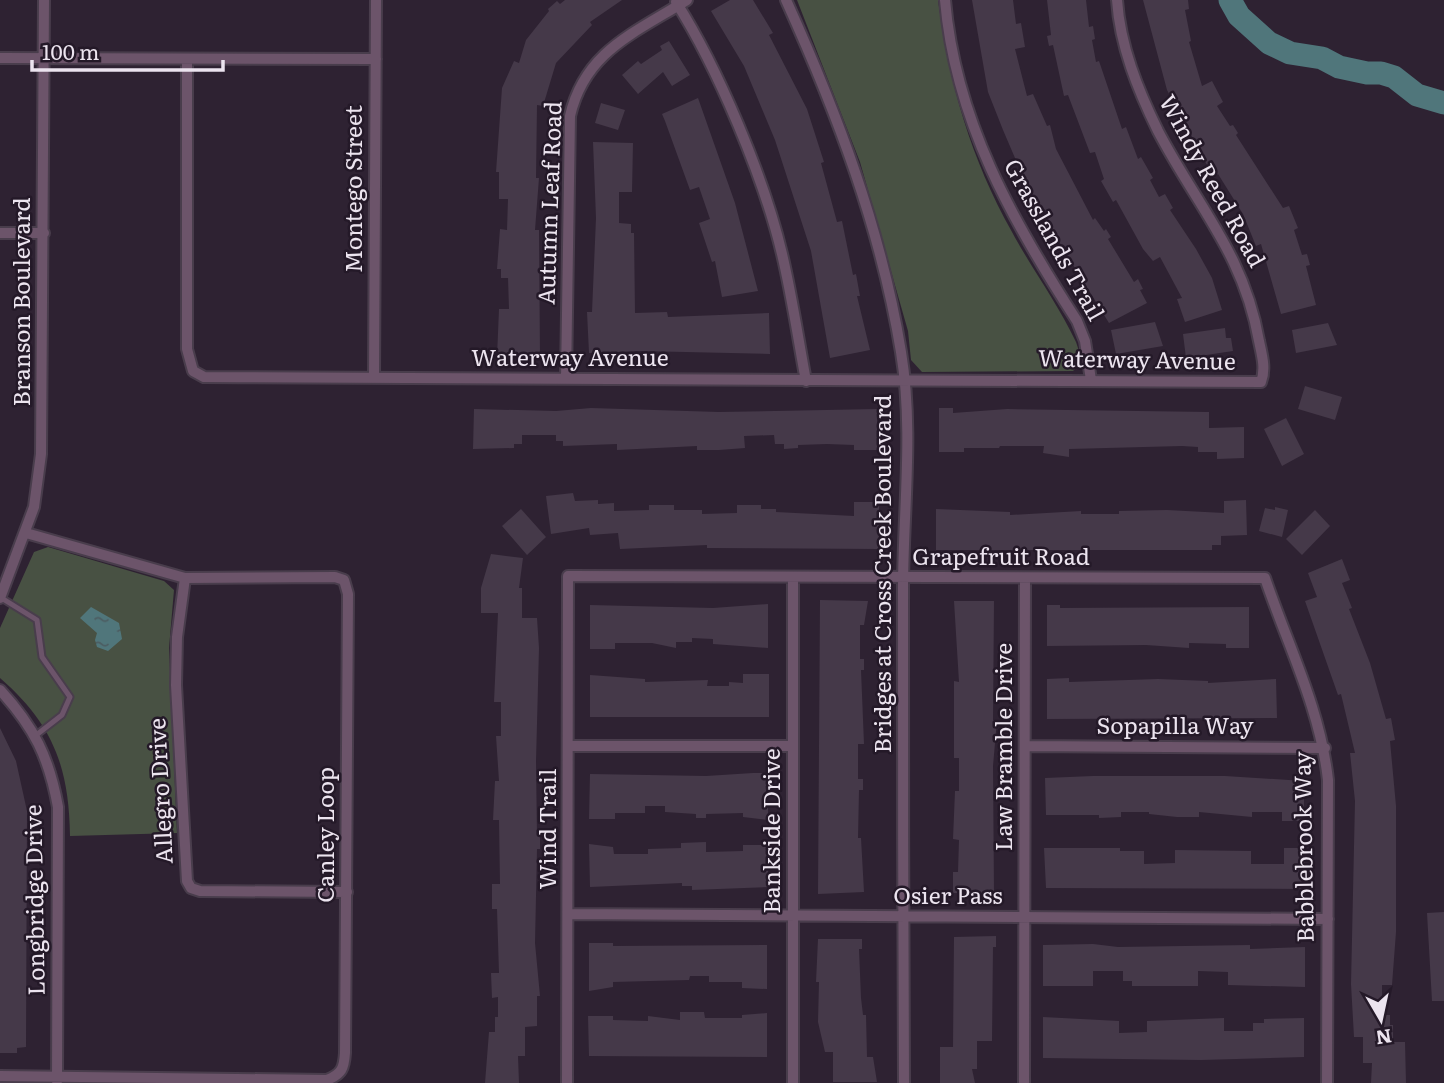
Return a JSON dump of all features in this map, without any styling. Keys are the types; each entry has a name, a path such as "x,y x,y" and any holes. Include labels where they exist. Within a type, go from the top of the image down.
{"street":[{"name":"Branson Boulevard","path":"0,597 34,507 41,454 44,0"},
{"name":"Montego Street","path":"374,379 376,0"},
{"name":"Bridges at Cross Creek Boulevard","path":"786,0 846,139 883,266 901,353 908,446 904,577 904,1083"},
{"name":"Grasslands Trail","path":"945,0 955,63 977,138 1007,206 1077,321 1085,341 1091,380"},
{"name":"Windy Reed Road","path":"1117,0 1129,62 1145,103 1178,166 1216,224 1244,280 1264,366 1261,382"},
{"path":"680,2 739,127 782,252 806,381"},
{"name":"Autumn Leaf Road","path":"566,380 570,116 575,91 589,69 608,49 680,2"},
{"path":"0,58 376,59"},
{"name":"Waterway Avenue","path":"187,60 187,349 193,371 204,377 806,381 904,381 930,378 1261,382"},
{"path":"0,233 44,233"},
{"name":"Canley Loop","path":"0,1076 57,1080 327,1080 337,1076 344,1068 345,1053 348,594 344,580 335,577 185,578 26,533"},
{"name":"Grapefruit Road","path":"568,576 1265,579"},
{"name":"Wind Trail","path":"567,1083 568,576"},
{"name":"Allegro Drive","path":"185,578 177,637 176,685 187,881 191,888 200,891 347,892"},
{"name":"Bankside Drive","path":"793,578 793,1083"},
{"name":"Law Bramble Drive","path":"1024,1083 1025,579"},
{"name":"Babblebrook Way","path":"1265,579 1317,715 1325,748 1328,780 1327,1083"},
{"name":"Longbridge Drive","path":"0,690 35,736 51,769 58,807 57,1080"},
{"path":"569,746 792,746"},
{"name":"Sopapilla Way","path":"1026,746 1325,748"},
{"name":"Osier Pass","path":"568,914 1328,919"}],"lane":[{"path":"0,597 37,620 43,657 70,697 62,715 35,736"}],"shaded area":[{"path":"797,0 938,0 955,91 973,148 1012,232 1076,342 1080,361 1073,371 922,372 911,360 908,331 860,162"},
{"path":"48,547 164,581 174,590 169,648 177,833 70,836 66,789 54,748 33,712 0,678 0,628 34,552"}],"water":[{"path":"91,607 119,623 122,639 108,651 97,647 97,633 80,618"}],"building":[{"path":"565,0 622,0 590,22 592,25 556,63 543,106 537,105 536,178 539,178 535,230 539,230 540,357 497,357 499,309 509,309 508,278 501,278 501,269 497,269 500,229 507,230 508,199 499,199 499,172 496,172 502,88 514,61 519,63 526,40 548,9 557,1 560,4"},
{"path":"730,0 753,0 773,33 769,35 807,109 824,162 821,163 837,222 842,221 853,275 856,274 860,296 857,296 870,350 830,358 811,251 775,140 744,66 711,11"},
{"path":"972,0 1013,0 1016,24 1021,23 1025,47 1015,49 1027,96 1033,94 1047,126 1050,125 1056,149 1093,220 1095,218 1104,231 1106,229 1111,237 1108,239 1134,282 1138,279 1143,289 1140,290 1147,303 1109,323 1033,200 1003,130 988,92"},
{"path":"1047,0 1086,0 1089,27 1093,26 1095,39 1092,40 1096,62 1099,61 1122,129 1126,127 1138,159 1141,157 1153,178 1150,180 1159,197 1165,194 1173,208 1170,210 1196,249 1212,278 1222,310 1185,322 1177,299 1182,298 1160,257 1153,261 1143,249 1116,200 1113,202 1101,181 1104,179 1095,152 1090,153 1068,95 1064,96 1053,45 1049,46 1047,36 1051,35"},
{"path":"1143,0 1188,0 1189,9 1185,10 1191,41 1189,42 1202,86 1212,81 1223,102 1217,106 1230,126 1233,125 1238,133 1236,135 1283,208 1289,206 1298,228 1294,230 1302,255 1307,254 1310,265 1306,266 1316,305 1281,314 1261,244 1256,246 1243,214 1218,174 1214,177 1167,90"},
{"path":"669,41 690,75 672,86 663,72 638,94 622,75 638,61 641,64 662,50 660,46"},
{"path":"698,98 735,203 758,291 722,297 715,261 712,262 699,223 710,219 699,187 690,190 662,114"},
{"path":"601,103 625,110 618,130 595,123"},
{"path":"593,142 633,143 632,192 619,192 619,223 631,224 631,233 634,233 635,313 667,312 668,317 769,313 770,354 640,351 589,353 587,312 592,312 596,218"},
{"path":"1155,322 1163,346 1116,354 1111,330"},
{"path":"1328,323 1337,345 1296,353 1292,330"},
{"path":"1225,328 1226,338 1231,338 1233,351 1186,358 1183,334"},
{"path":"1305,386 1342,397 1335,420 1298,409"},
{"path":"591,408 719,412 877,409 877,450 854,450 854,445 827,444 798,445 798,448 784,449 784,444 775,444 774,435 744,436 745,448 719,450 697,450 697,446 617,450 617,444 563,446 563,441 556,441 556,435 522,435 522,444 514,444 514,448 473,449 474,409 556,411"},
{"path":"939,408 953,408 953,413 1007,409 1209,412 1209,428 1244,427 1244,458 1217,459 1217,452 1198,452 1198,447 1182,446 1069,449 1069,457 1043,453 1044,446 964,448 964,452 939,452"},
{"path":"1286,418 1304,454 1282,466 1264,429"},
{"path":"573,493 575,501 598,500 598,504 614,503 614,511 649,510 649,505 674,505 674,510 702,510 702,514 737,513 737,505 761,505 761,509 776,509 776,512 854,516 854,502 879,502 879,549 707,548 707,545 620,549 618,533 590,535 589,528 551,534 546,496"},
{"path":"1246,500 1247,535 1221,536 1221,545 1212,545 1212,550 936,550 936,509 1010,512 1010,515 1081,511 1081,514 1119,514 1119,511 1167,510 1224,513 1224,501"},
{"path":"1275,507 1288,510 1282,537 1259,531 1265,508 1275,510"},
{"path":"521,509 546,537 527,555 502,526"},
{"path":"1315,510 1330,526 1302,555 1286,539"},
{"path":"491,554 523,558 519,588 522,588 522,618 537,618 539,648 536,761 537,836 540,836 540,849 537,849 535,943 540,996 537,996 537,1026 525,1027 525,1056 518,1056 519,1083 485,1083 489,1032 495,1032 495,1017 498,1017 498,997 492,998 491,973 499,973 497,909 492,909 492,884 500,884 499,820 493,820 495,781 499,781 496,736 501,736 501,702 494,702 498,613 481,613 481,588"},
{"path":"1342,559 1350,580 1342,583 1352,608 1349,609 1370,663 1386,719 1391,718 1395,740 1390,741 1396,806 1396,932 1392,985 1382,985 1382,1015 1390,1015 1393,1042 1405,1042 1406,1083 1371,1083 1372,1063 1363,1063 1363,1037 1354,1037 1351,984 1355,801 1350,753 1355,753 1341,694 1338,695 1305,601 1317,597 1308,573"},
{"path":"820,600 868,601 864,625 860,625 860,659 864,659 864,670 861,670 864,744 858,744 858,779 863,779 863,790 859,790 858,838 861,838 864,892 818,894"},
{"path":"954,601 994,601 993,720 997,720 993,766 994,894 953,893 953,872 958,872 959,840 953,839 955,791 959,791 959,758 954,758 954,681 959,682"},
{"path":"768,604 768,648 713,644 713,639 692,638 692,642 676,642 676,648 652,643 615,643 615,649 590,649 590,605 713,608"},
{"path":"1047,605 1060,605 1060,608 1249,607 1249,648 1189,643 1189,648 1146,645 1047,646"},
{"path":"743,674 769,674 769,717 590,717 590,675 645,679 645,682 708,680 707,686 729,686 729,682 743,683"},
{"path":"1069,678 1069,682 1158,679 1208,683 1276,679 1277,718 1047,719 1047,679"},
{"path":"0,728 16,761 27,811 26,1047 17,1048 17,1053 0,1053"},
{"path":"768,773 768,820 743,817 743,813 706,814 706,818 696,818 696,814 665,812 665,806 645,806 645,813 615,813 615,819 589,819 590,774 706,776"},
{"path":"1225,776 1304,781 1304,821 1282,821 1282,812 1252,812 1252,817 1199,812 1199,817 1177,817 1149,812 1121,812 1121,817 1099,818 1099,815 1046,815 1045,778"},
{"path":"706,842 706,852 743,851 743,845 768,845 768,887 692,890 692,886 682,886 682,883 590,887 589,844 613,847 614,854 648,854 648,849 681,848 681,843"},
{"path":"1044,848 1120,848 1120,851 1144,851 1144,864 1175,863 1175,850 1251,851 1251,864 1284,864 1284,848 1305,848 1305,889 1046,888"},
{"path":"1444,912 1444,1001 1432,1001 1427,913"},
{"path":"996,936 996,947 993,947 992,1041 977,1041 977,1069 972,1069 975,1083 940,1083 940,1047 953,1047 954,937"},
{"path":"818,939 862,939 862,949 859,949 861,998 863,1015 866,1015 867,1057 873,1057 877,1082 833,1082 833,1052 825,1052 818,1022"},
{"path":"589,943 613,943 613,946 767,945 767,989 742,988 742,982 709,982 709,976 690,976 689,980 613,982 613,987 589,991"},
{"path":"1093,944 1118,947 1250,945 1250,949 1305,947 1305,987 1228,985 1228,972 1198,971 1198,986 1132,986 1132,981 1123,981 1123,971 1093,971 1093,986 1043,986 1043,945"},
{"path":"680,1012 704,1012 705,1018 742,1018 742,1015 767,1013 767,1057 589,1056 588,1016 613,1016 613,1020 648,1021 648,1016 680,1020"},
{"path":"1043,1017 1119,1021 1119,1033 1147,1032 1147,1021 1224,1018 1224,1031 1253,1031 1253,1023 1264,1023 1264,1019 1304,1018 1304,1057 1201,1060 1043,1058"}],"waterway":[{"path":"1230,0 1239,16 1269,43 1290,53 1322,58 1339,67 1394,77 1417,95 1444,103"}]}
